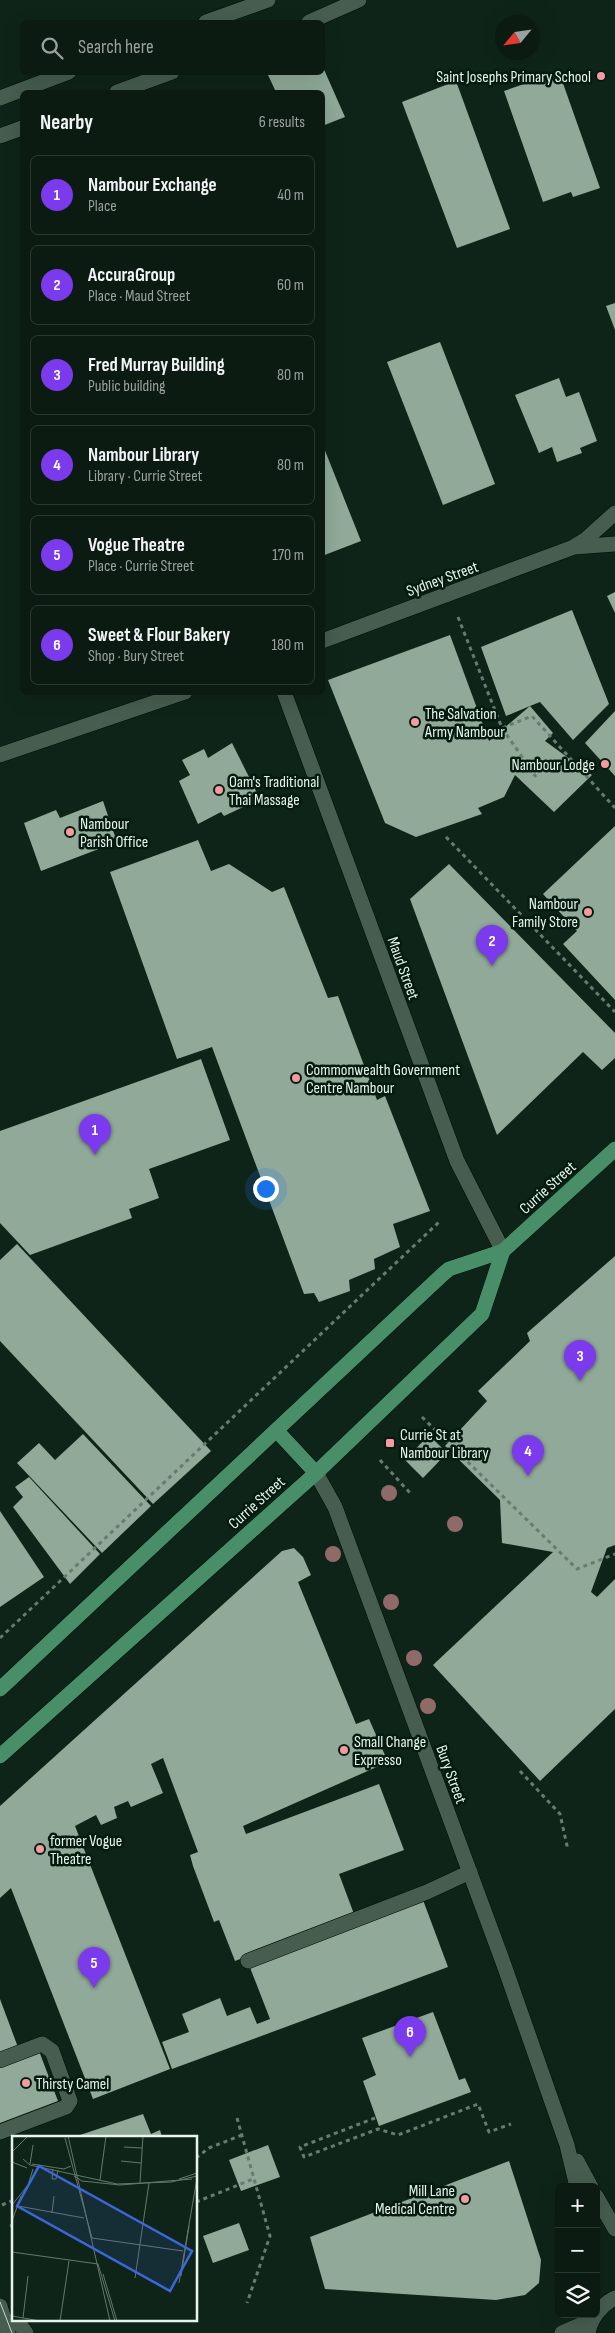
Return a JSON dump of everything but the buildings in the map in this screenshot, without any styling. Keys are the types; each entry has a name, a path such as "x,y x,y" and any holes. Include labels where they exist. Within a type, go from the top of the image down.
{"main road":[{"name":"Currie Street","path":"0,1689 449,1270 503,1251 615,1149"},
{"name":"Currie Street","path":"0,1756 316,1472 482,1314 503,1251"},
{"name":"Bury Street","path":"277,1431 316,1472"}],"street":[{"path":"212,20 268,0"},
{"path":"314,20 359,0"},
{"path":"21,90 60,75"},
{"path":"122,90 164,75"},
{"path":"0,98 20,90"},
{"path":"0,136 20,129"},
{"name":"Sydney Street","path":"325,640 574,547 585,540 615,513"},
{"name":"Sydney Street","path":"574,547 615,544"},
{"path":"0,756 176,695"},
{"name":"Maud Street","path":"285,695 457,1161 503,1251"},
{"name":"Bury Street","path":"316,1472 335,1507 470,1872 567,2145 576,2183"},
{"path":"248,1961 426,1892 470,1872"},
{"path":"0,2060 42,2044 46,2046 52,2051 70,2101 66,2107 0,2132"},
{"name":"Bury Street","path":"567,2145 589,2183"},
{"path":"600,2203 615,2229"},
{"path":"0,2296 12,2313"},
{"path":"562,2333 592,2321 602,2307 615,2298"},
{"path":"0,2306 8,2333"},
{"path":"17,2320 26,2333"}],"path":[{"path":"458,617 502,728 536,778"},
{"path":"502,728 532,716 615,808"},
{"path":"446,837 615,1012"},
{"path":"0,1638 440,1222"},
{"path":"422,1416 577,1569 615,1554"},
{"path":"380,1460 410,1493"},
{"path":"520,1771 560,1814 568,1850"},
{"path":"375,2118 300,2147 304,2157 378,2130 398,2135 478,2104 489,2132 511,2124"},
{"path":"237,2118 270,2236 247,2303"},
{"path":"198,2156 209,2148 242,2135"},
{"path":"198,2201 253,2179"},
{"path":"2,2205 12,2201"}],"tram line":[{"path":"0,2302 12,2333"}],"place":[{"name":"Saint Josephs Primary School","path":"601,76"},
{"name":"The Salvation Army Nambour","path":"415,722"},
{"name":"Nambour Lodge","path":"605,764"},
{"name":"Oam's Traditional Thai Massage","path":"219,790"},
{"name":"Nambour Parish Office","path":"70,832"},
{"name":"Nambour Family Store","path":"588,912"},
{"name":"AccuraGroup","path":"492,966"},
{"name":"Commonwealth Government Centre Nambour","path":"296,1078"},
{"name":"Nambour Exchange","path":"95,1155"},
{"name":"Fred Murray Building","path":"580,1381"},
{"name":"Currie St at Nambour Library","path":"390,1443"},
{"name":"Nambour Library","path":"528,1476"},
{"name":"Small Change Expresso","path":"344,1750"},
{"name":"former Vogue Theatre","path":"40,1849"},
{"name":"Vogue Theatre","path":"94,1988"},
{"name":"Sweet & Flour Bakery","path":"410,2057"},
{"name":"Thirsty Camel","path":"26,2083"},
{"name":"Mill Lane Medical Centre","path":"465,2199"}]}
